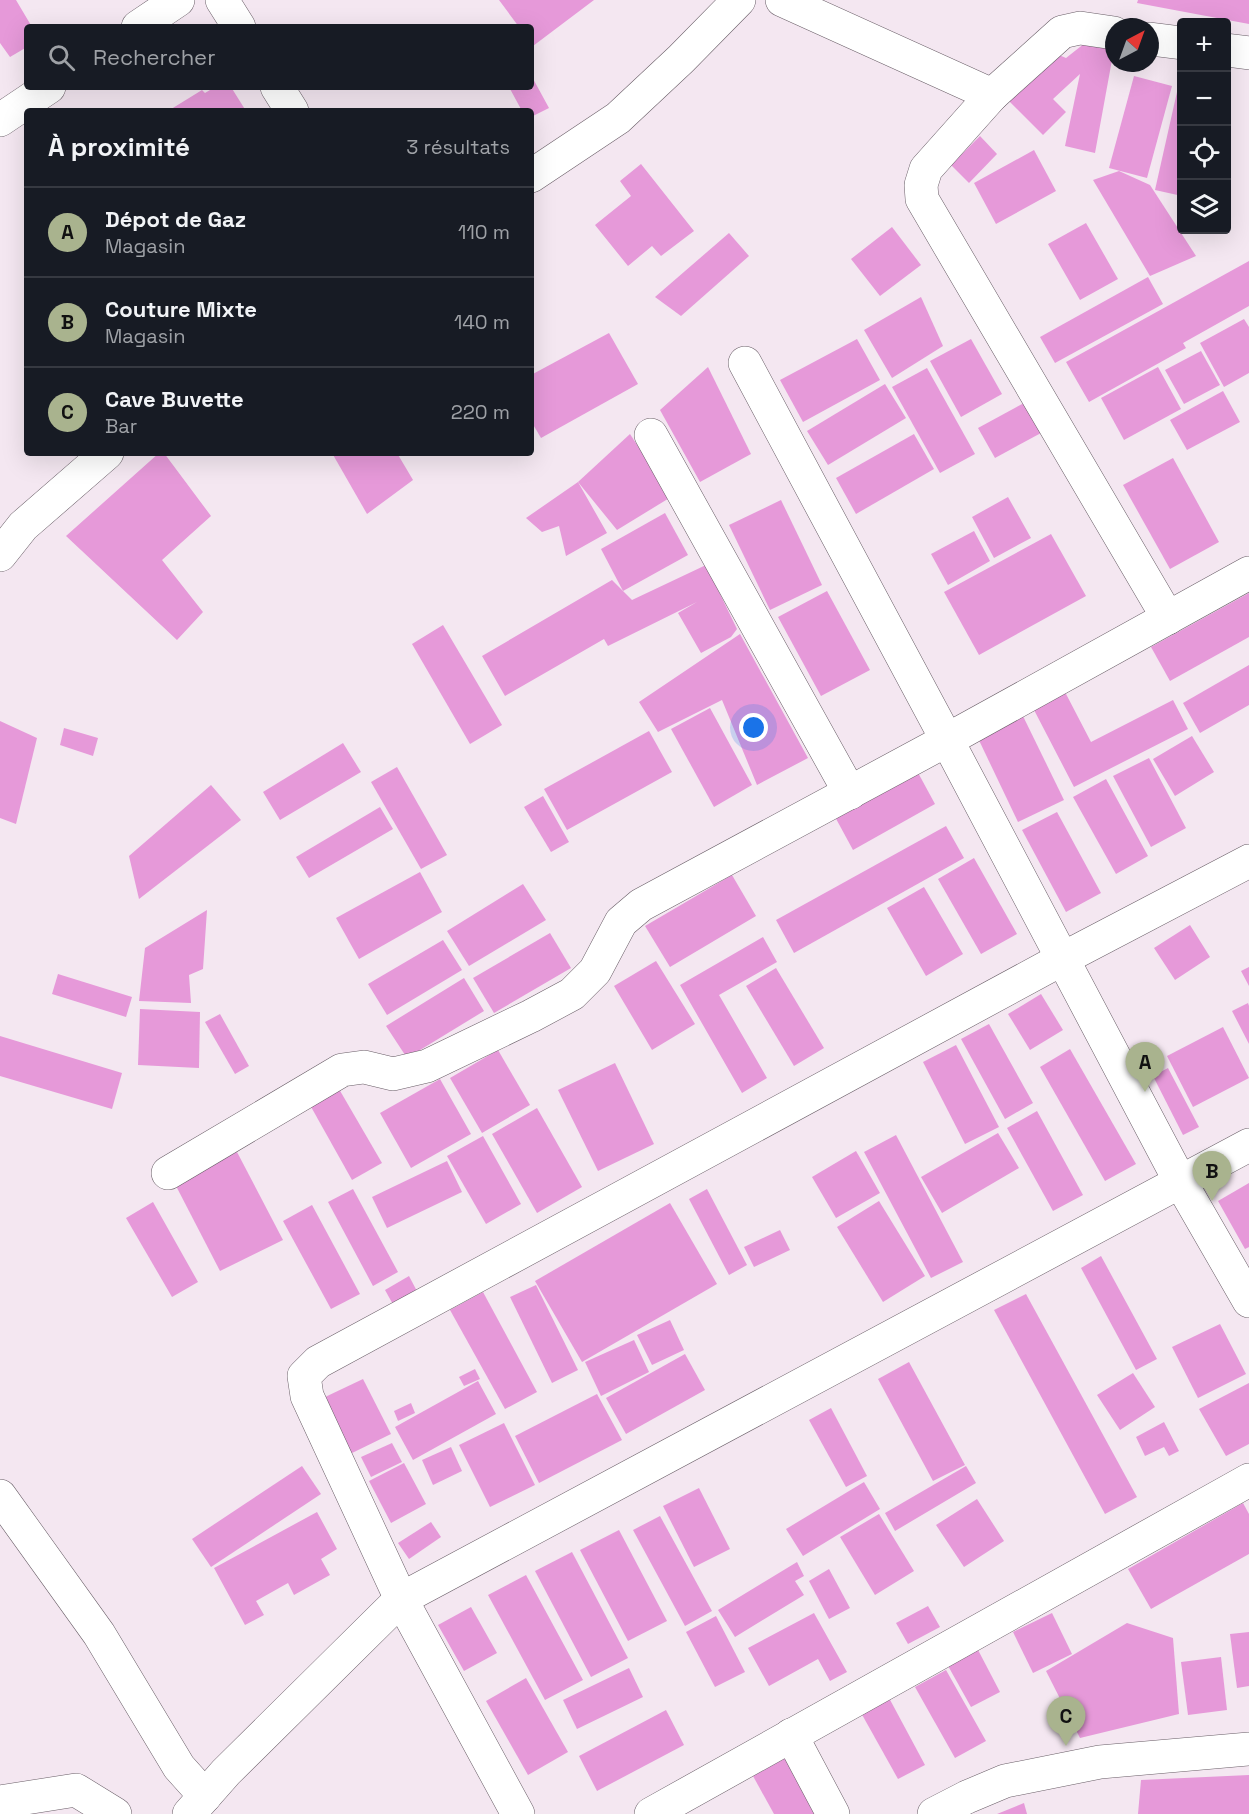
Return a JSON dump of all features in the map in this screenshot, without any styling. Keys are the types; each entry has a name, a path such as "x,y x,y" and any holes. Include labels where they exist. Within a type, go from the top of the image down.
{"street":[{"path":"142,24 178,0"},
{"path":"222,0 237,24"},
{"path":"534,174 618,118 739,0"},
{"path":"782,0 992,95"},
{"path":"1105,32 1080,28 1062,32 992,95 926,169 921,185 922,199 1168,618"},
{"path":"1159,40 1177,42"},
{"path":"1231,51 1249,53"},
{"path":"0,120 45,90"},
{"path":"279,90 290,108"},
{"path":"745,363 1064,958 1181,1183 1249,1301"},
{"path":"651,435 850,793"},
{"path":"0,555 23,526 104,456"},
{"path":"168,1173 342,1070 364,1067 393,1074 427,1066 572,994 595,971 621,922 641,905 850,793 1249,573"},
{"path":"519,1814 401,1599 308,1396 304,1376 318,1362 1064,958 1249,861"},
{"path":"0,1496 99,1634 179,1767 197,1805 226,1773 401,1599 1249,1145"},
{"path":"651,1814 1249,1480"},
{"path":"790,1735 833,1814"},
{"path":"934,1814 1005,1781 1100,1762 1249,1749"},
{"path":"0,1802 76,1790 115,1814"}],"building":[{"path":"0,0 16,0 30,24 24,24 24,49 10,57 0,43"},
{"path":"499,0 594,0 534,45 534,24 517,24"},
{"path":"1138,0 1249,0 1249,24 1231,21 1231,18 1217,18 1137,3"},
{"path":"1085,43 1105,47 1105,72 1110,72 1095,153 1065,146 1080,74 1053,99 1066,112 1043,135 1008,100 1059,55 1066,58"},
{"path":"1134,76 1172,86 1147,178 1109,168"},
{"path":"534,80 549,108 534,116 534,108 520,108 511,90 534,90"},
{"path":"202,90 205,93 210,90 233,90 244,108 173,108"},
{"path":"1177,92 1177,195 1155,190"},
{"path":"980,136 997,154 969,183 951,165"},
{"path":"1034,150 1056,191 996,224 974,183"},
{"path":"641,164 694,231 661,256 652,246 628,266 595,225 631,196 620,181"},
{"path":"1119,171 1150,185 1177,227 1177,234 1182,234 1196,256 1150,276 1093,180"},
{"path":"1086,223 1118,279 1080,300 1048,244"},
{"path":"892,227 921,265 880,296 851,259"},
{"path":"729,233 749,256 681,316 655,297"},
{"path":"1249,261 1249,306 1183,343 1186,348 1089,402 1066,362"},
{"path":"1148,277 1163,304 1055,363 1040,337"},
{"path":"921,297 943,346 892,378 864,330"},
{"path":"1244,319 1249,327 1249,373 1224,387 1200,343"},
{"path":"609,333 638,384 541,438 534,426 534,373"},
{"path":"857,339 880,380 803,422 780,380"},
{"path":"971,339 1002,394 961,417 930,361"},
{"path":"1201,351 1220,385 1184,404 1165,370"},
{"path":"708,367 751,454 700,482 660,410"},
{"path":"1158,367 1181,409 1124,440 1101,398"},
{"path":"927,368 975,454 940,473 892,387"},
{"path":"885,384 906,418 828,465 807,431"},
{"path":"1223,391 1240,422 1187,450 1170,420"},
{"path":"1024,403 1041,433 995,458 978,428"},
{"path":"630,434 671,497 617,530 578,482"},
{"path":"914,434 934,469 856,514 836,478"},
{"path":"156,456 166,456 211,516 162,560 203,612 177,640 66,536"},
{"path":"334,456 399,456 413,480 367,514"},
{"path":"1173,458 1219,542 1170,569 1123,485"},
{"path":"578,482 607,533 566,556 559,526 542,532 526,518"},
{"path":"1008,497 1031,538 994,558 972,517"},
{"path":"781,500 822,585 770,610 729,525"},
{"path":"665,513 688,555 623,591 601,549"},
{"path":"974,531 990,561 948,585 931,554"},
{"path":"1051,534 1086,596 979,655 944,592"},
{"path":"706,565 737,629 731,637 701,653 678,613 697,602 608,646 604,639 505,696 482,656 612,580 632,600"},
{"path":"827,591 870,670 821,696 778,617"},
{"path":"1249,593 1249,637 1170,681 1151,647"},
{"path":"443,625 502,725 470,744 412,644"},
{"path":"740,634 808,758 757,785 722,700 658,732 639,702"},
{"path":"1249,665 1249,705 1200,733 1183,703"},
{"path":"1065,692 1091,742 1173,700 1188,729 1074,787 1033,708"},
{"path":"710,708 752,785 714,807 671,729"},
{"path":"1021,712 1064,800 1018,822 976,734"},
{"path":"0,721 37,738 16,824 0,818"},
{"path":"64,728 98,738 93,756 60,745"},
{"path":"649,731 672,772 567,830 544,789"},
{"path":"1192,736 1214,772 1175,796 1153,759"},
{"path":"343,743 361,772 280,820 263,792"},
{"path":"1149,758 1186,828 1151,847 1113,776"},
{"path":"397,767 447,855 421,869 371,782"},
{"path":"916,769 935,804 853,850 834,815"},
{"path":"1106,779 1148,856 1116,874 1073,797"},
{"path":"211,785 241,820 139,899 129,856"},
{"path":"543,796 569,842 551,852 524,807"},
{"path":"380,807 393,829 309,878 296,857"},
{"path":"1057,812 1101,893 1066,912 1022,830"},
{"path":"946,826 964,858 794,953 776,920"},
{"path":"974,858 1017,934 981,954 938,879"},
{"path":"420,872 442,912 359,959 336,918"},
{"path":"732,875 756,916 670,967 645,926"},
{"path":"523,884 546,920 469,966 447,931"},
{"path":"924,887 963,954 926,976 887,908"},
{"path":"207,910 203,969 189,975 191,1003 139,1001 145,948"},
{"path":"1190,925 1210,957 1175,980 1154,948"},
{"path":"550,933 571,968 494,1013 473,978"},
{"path":"763,937 777,962 719,995 767,1078 742,1093 680,985"},
{"path":"443,940 462,970 387,1015 368,984"},
{"path":"656,961 695,1024 652,1050 614,986"},
{"path":"1249,967 1249,986 1241,971"},
{"path":"776,968 824,1048 794,1066 746,986"},
{"path":"58,974 132,997 126,1017 52,994"},
{"path":"464,978 484,1011 407,1058 386,1026"},
{"path":"1041,994 1063,1030 1030,1050 1008,1014"},
{"path":"1248,1003 1249,1006 1249,1044 1232,1011"},
{"path":"140,1009 200,1012 199,1068 138,1065"},
{"path":"220,1014 249,1066 235,1074 205,1022"},
{"path":"989,1024 1033,1103 1005,1119 961,1039"},
{"path":"1223,1027 1249,1078 1193,1107 1167,1056"},
{"path":"0,1036 122,1073 112,1109 0,1076"},
{"path":"956,1045 999,1127 965,1144 923,1062"},
{"path":"1070,1049 1136,1164 1105,1181 1040,1067"},
{"path":"498,1050 530,1105 482,1133 450,1078"},
{"path":"615,1063 654,1144 598,1171 558,1090"},
{"path":"1168,1068 1199,1127 1183,1135 1153,1076"},
{"path":"440,1079 471,1134 411,1168 380,1113"},
{"path":"339,1089 382,1163 352,1180 310,1105"},
{"path":"537,1108 582,1187 537,1213 492,1134"},
{"path":"1037,1111 1083,1195 1053,1211 1007,1128"},
{"path":"998,1133 1019,1168 942,1213 921,1177"},
{"path":"896,1135 963,1262 931,1278 864,1152"},
{"path":"483,1136 521,1204 486,1224 447,1156"},
{"path":"856,1151 880,1193 836,1218 812,1177"},
{"path":"237,1152 283,1240 220,1271 175,1184"},
{"path":"447,1161 462,1192 387,1228 372,1197"},
{"path":"1249,1183 1249,1247 1245,1249 1218,1201"},
{"path":"353,1189 398,1272 373,1286 328,1202"},
{"path":"707,1189 747,1265 729,1275 689,1199"},
{"path":"879,1201 925,1276 883,1302 837,1227"},
{"path":"153,1202 198,1282 172,1297 126,1218"},
{"path":"670,1203 717,1284 582,1362 535,1281"},
{"path":"312,1205 360,1294 331,1309 283,1221"},
{"path":"780,1230 790,1250 754,1267 744,1247"},
{"path":"1101,1256 1157,1359 1136,1370 1081,1268"},
{"path":"409,1276 419,1295 395,1308 385,1290"},
{"path":"536,1285 578,1370 552,1383 510,1297"},
{"path":"483,1292 537,1392 505,1409 450,1310"},
{"path":"1026,1294 1137,1497 1105,1514 994,1310"},
{"path":"670,1320 684,1350 652,1365 637,1335"},
{"path":"1220,1324 1246,1374 1198,1398 1172,1347"},
{"path":"634,1340 649,1372 601,1396 585,1362"},
{"path":"685,1354 705,1390 626,1434 606,1398"},
{"path":"909,1362 965,1465 933,1481 878,1379"},
{"path":"475,1369 480,1379 464,1386 459,1377"},
{"path":"1133,1373 1155,1407 1120,1430 1097,1395"},
{"path":"363,1379 391,1434 350,1454 323,1398"},
{"path":"478,1381 496,1414 413,1460 395,1427"},
{"path":"1249,1383 1249,1444 1226,1456 1199,1409"},
{"path":"597,1394 622,1440 539,1483 515,1436"},
{"path":"411,1403 415,1413 398,1421 394,1411"},
{"path":"831,1408 867,1476 846,1487 809,1420"},
{"path":"1164,1422 1179,1451 1169,1456 1164,1447 1145,1456 1136,1437"},
{"path":"504,1423 535,1485 490,1507 459,1445"},
{"path":"392,1443 402,1462 371,1477 361,1457"},
{"path":"451,1447 462,1471 433,1485 422,1460"},
{"path":"404,1463 426,1504 391,1523 369,1481"},
{"path":"302,1466 321,1494 211,1567 192,1539"},
{"path":"966,1466 976,1483 895,1531 885,1513"},
{"path":"864,1482 880,1509 803,1556 786,1529"},
{"path":"699,1488 730,1549 694,1567 663,1506"},
{"path":"977,1499 1004,1541 964,1567 936,1525"},
{"path":"1243,1503 1249,1514 1249,1554 1151,1609 1128,1569"},
{"path":"317,1512 337,1549 321,1559 330,1575 294,1595 288,1583 256,1601 264,1615 245,1625 214,1568"},
{"path":"879,1514 914,1571 875,1595 840,1537"},
{"path":"660,1516 712,1611 685,1626 633,1530"},
{"path":"431,1522 441,1537 409,1559 398,1543"},
{"path":"619,1530 667,1621 628,1641 580,1550"},
{"path":"572,1552 628,1658 591,1677 535,1571"},
{"path":"797,1562 804,1576 795,1581 804,1595 735,1637 718,1610"},
{"path":"829,1569 850,1608 829,1619 809,1581"},
{"path":"526,1575 583,1680 545,1700 488,1595"},
{"path":"928,1606 940,1627 908,1644 896,1623"},
{"path":"471,1607 497,1653 464,1671 438,1625"},
{"path":"814,1613 847,1672 830,1681 818,1659 769,1686 748,1648"},
{"path":"1052,1613 1072,1654 1033,1673 1013,1632"},
{"path":"716,1616 745,1672 715,1687 686,1632"},
{"path":"1127,1623 1173,1638 1179,1714 1080,1738 1046,1671"},
{"path":"1249,1632 1249,1686 1237,1688 1230,1634"},
{"path":"977,1648 1000,1692 971,1707 947,1664"},
{"path":"1221,1657 1227,1710 1188,1715 1181,1662"},
{"path":"629,1668 643,1697 577,1729 563,1700"},
{"path":"946,1670 986,1741 955,1758 915,1687"},
{"path":"526,1678 568,1752 528,1775 486,1701"},
{"path":"888,1696 925,1765 898,1779 860,1711"},
{"path":"666,1710 684,1745 597,1791 579,1756"},
{"path":"785,1758 817,1814 774,1814 753,1776"},
{"path":"1249,1775 1249,1814 1138,1814 1141,1780"},
{"path":"1024,1803 1027,1814 997,1814"}],"place":[{"name":"Dépot de Gaz","path":"1145,1092"},
{"name":"Couture Mixte","path":"1212,1201"},
{"name":"Cave Buvette","path":"1066,1746"}]}
